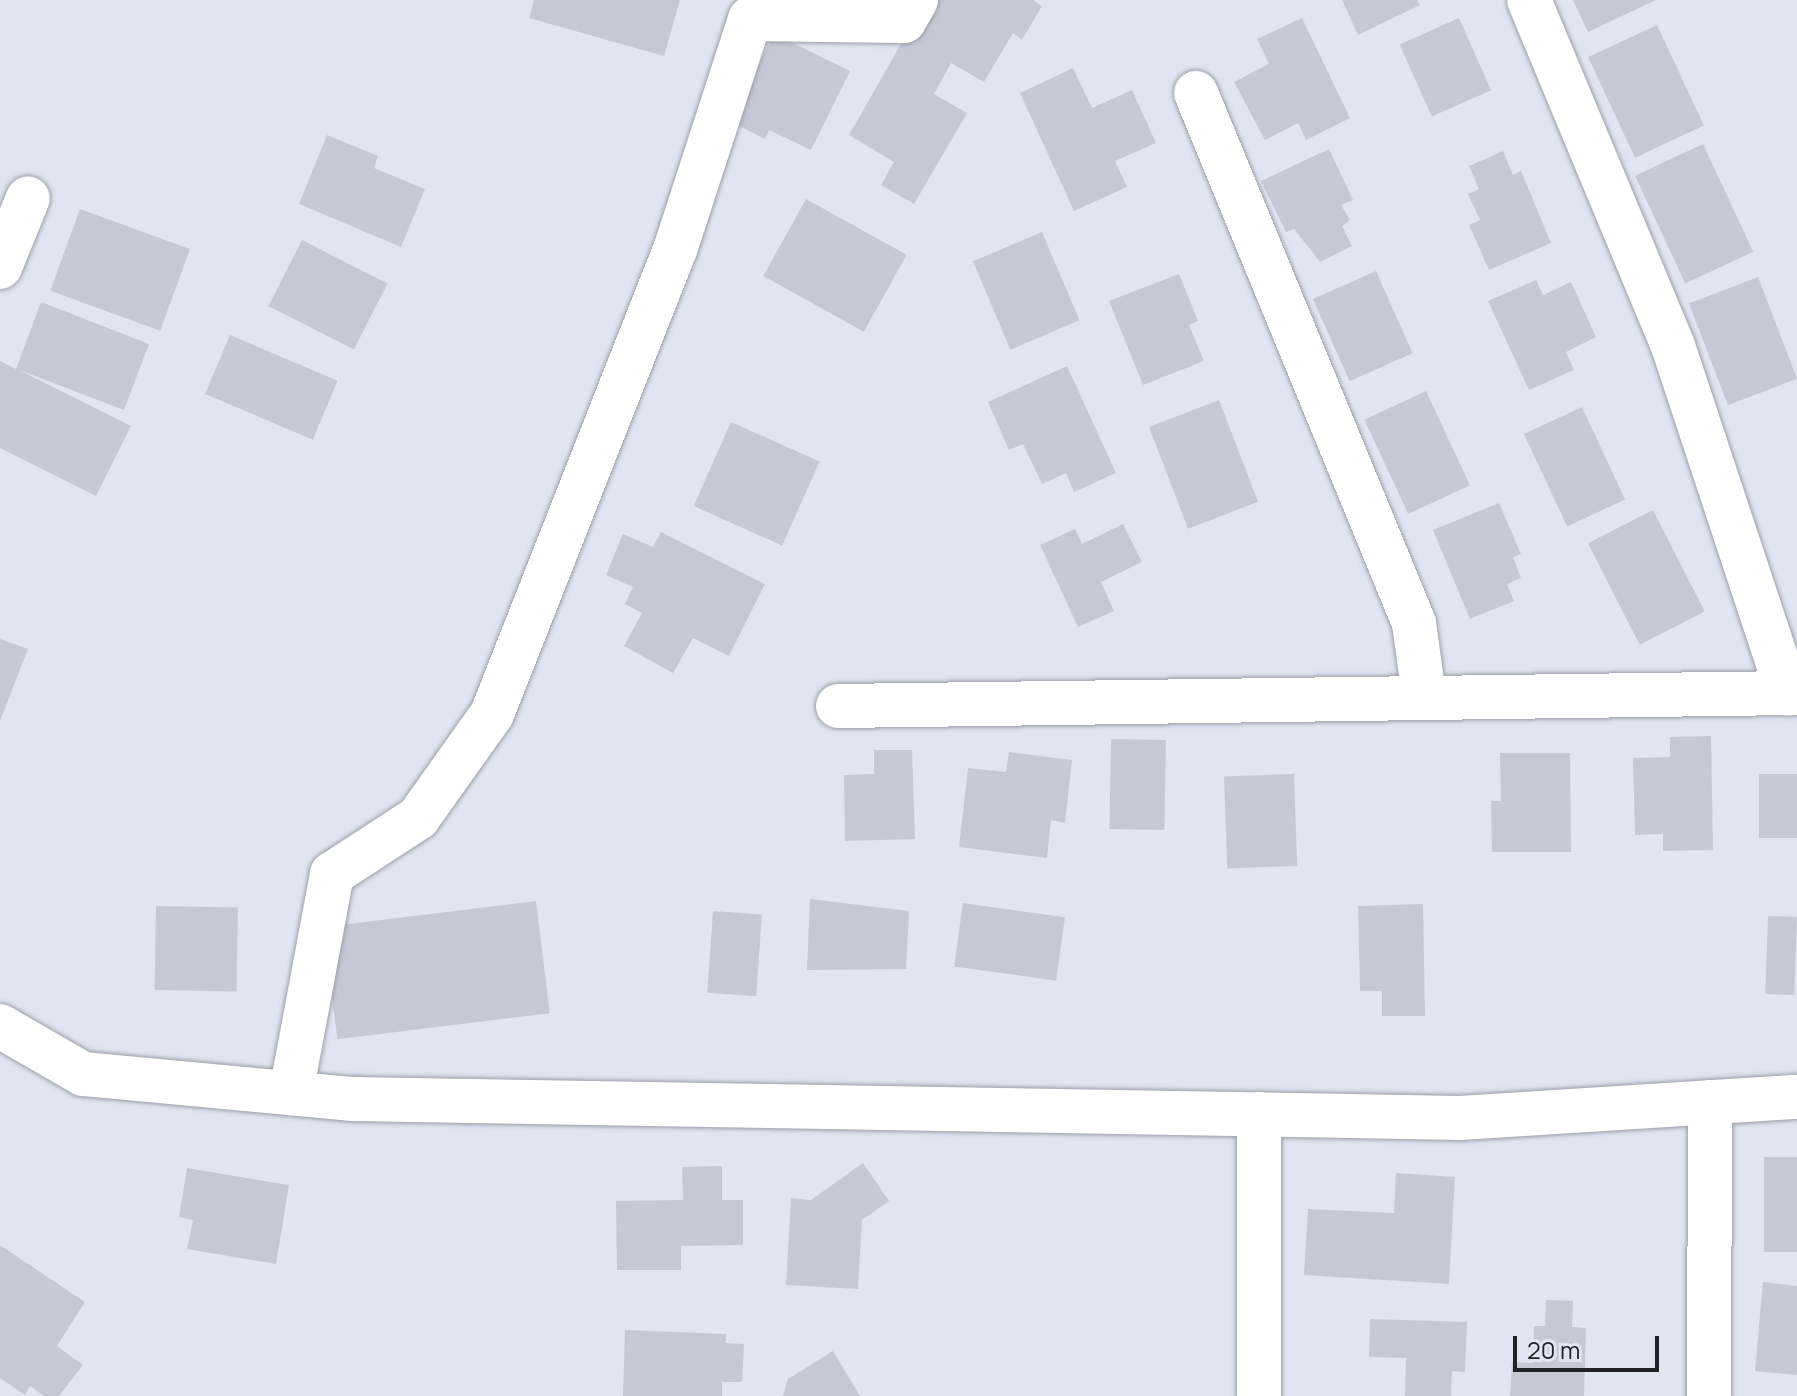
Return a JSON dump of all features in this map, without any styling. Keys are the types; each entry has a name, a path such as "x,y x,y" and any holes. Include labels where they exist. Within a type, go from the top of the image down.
{"street":[{"path":"291,1093 332,874 418,818 492,714 675,250 750,19 904,21 916,0"},
{"path":"838,706 1793,693 1673,346 1529,0"},
{"path":"1196,93 1414,623 1424,696"},
{"path":"0,267 28,198"},
{"path":"0,1026 83,1074 353,1099 1460,1118 1797,1097"},
{"path":"1709,1396 1710,1102"},
{"path":"1259,1114 1259,1396"}],"building":[{"path":"534,0 680,0 664,56 529,18"},
{"path":"926,0 1033,0 1042,6 1022,40 1013,33 984,82 951,63 934,94 967,113 914,204 881,185 894,162 849,135"},
{"path":"1342,0 1417,0 1420,5 1358,35"},
{"path":"1573,0 1656,0 1588,32"},
{"path":"1302,18 1350,118 1306,140 1298,123 1265,140 1234,82 1269,64 1257,39"},
{"path":"1459,18 1491,90 1432,117 1400,44"},
{"path":"1657,25 1704,126 1635,158 1588,57"},
{"path":"774,34 850,71 811,150 769,130 765,139 731,122"},
{"path":"1073,68 1092,108 1132,90 1156,143 1115,161 1127,187 1074,211 1020,93"},
{"path":"327,135 378,156 374,168 425,189 401,247 299,204"},
{"path":"1703,144 1753,252 1685,284 1635,176"},
{"path":"1329,149 1353,200 1341,205 1350,220 1342,226 1352,246 1320,262 1294,229 1286,232 1261,181"},
{"path":"1503,151 1513,175 1521,171 1551,243 1489,270 1469,225 1480,220 1468,194 1479,189 1469,166"},
{"path":"806,199 907,255 864,332 763,276"},
{"path":"80,209 190,249 160,331 50,291"},
{"path":"1042,232 1080,320 1010,350 973,261"},
{"path":"302,240 388,284 354,350 268,306"},
{"path":"1376,271 1413,353 1350,381 1313,299"},
{"path":"1179,274 1198,321 1189,325 1204,361 1143,385 1109,301"},
{"path":"1758,277 1797,379 1728,405 1689,304"},
{"path":"1536,280 1543,295 1571,282 1596,337 1566,352 1574,370 1529,390 1488,301"},
{"path":"41,302 149,344 124,410 19,370 131,426 96,496 0,448 0,361 16,369"},
{"path":"230,335 338,381 313,440 205,394"},
{"path":"1067,366 1116,473 1074,492 1066,473 1042,484 1023,444 1009,450 988,402"},
{"path":"1426,391 1470,485 1408,514 1364,420"},
{"path":"1219,400 1258,502 1188,529 1149,427"},
{"path":"1582,407 1625,499 1567,526 1524,434"},
{"path":"731,422 820,461 782,545 694,506"},
{"path":"1499,503 1521,554 1513,557 1521,578 1507,584 1514,601 1470,619 1433,530"},
{"path":"1653,510 1705,612 1640,645 1588,543"},
{"path":"1123,524 1142,562 1101,582 1114,611 1078,627 1040,545 1075,529 1082,544"},
{"path":"661,532 765,584 729,656 693,638 673,673 624,646 642,613 625,604 633,587 606,575 623,534 653,547"},
{"path":"0,639 28,649 0,721"},
{"path":"1711,736 1713,850 1663,851 1663,834 1635,835 1633,758 1670,757 1670,737"},
{"path":"1111,739 1166,740 1164,830 1109,829"},
{"path":"874,750 912,750 915,839 845,841 844,775 874,774"},
{"path":"1009,752 1072,760 1065,823 1051,820 1047,858 959,847 968,768 1006,772"},
{"path":"1500,753 1570,753 1571,852 1492,852 1491,801 1501,801"},
{"path":"1294,774 1297,866 1227,868 1224,776"},
{"path":"1759,774 1797,774 1797,838 1759,838"},
{"path":"810,899 909,911 906,969 807,970"},
{"path":"536,901 550,1013 337,1039 324,927"},
{"path":"963,903 1065,917 1056,981 954,966"},
{"path":"1423,904 1425,1016 1382,1016 1382,991 1360,991 1358,906"},
{"path":"156,906 238,907 237,991 155,990"},
{"path":"713,911 762,914 756,996 707,993"},
{"path":"1768,916 1797,917 1794,995 1765,994"},
{"path":"1764,1157 1797,1157 1797,1252 1764,1252"},
{"path":"863,1163 889,1201 862,1220 858,1289 786,1285 791,1198 811,1200"},
{"path":"722,1166 722,1200 743,1200 743,1245 681,1246 681,1270 617,1270 616,1201 683,1200 682,1167"},
{"path":"187,1168 289,1185 276,1264 187,1249 193,1220 179,1217"},
{"path":"1396,1173 1455,1177 1449,1284 1304,1275 1308,1209 1394,1213"},
{"path":"0,1245 85,1302 57,1346 83,1365 59,1396 44,1396 30,1386 25,1395 0,1378"},
{"path":"1763,1282 1797,1286 1797,1375 1755,1371"},
{"path":"1546,1300 1573,1301 1572,1327 1586,1328 1584,1396 1510,1396 1512,1362 1533,1363 1534,1326 1545,1326"},
{"path":"1370,1319 1467,1322 1465,1372 1452,1371 1451,1396 1405,1396 1406,1358 1369,1357"},
{"path":"625,1330 726,1334 726,1343 744,1344 742,1382 722,1382 722,1396 623,1396"},
{"path":"833,1351 860,1396 783,1396 788,1379"}]}
